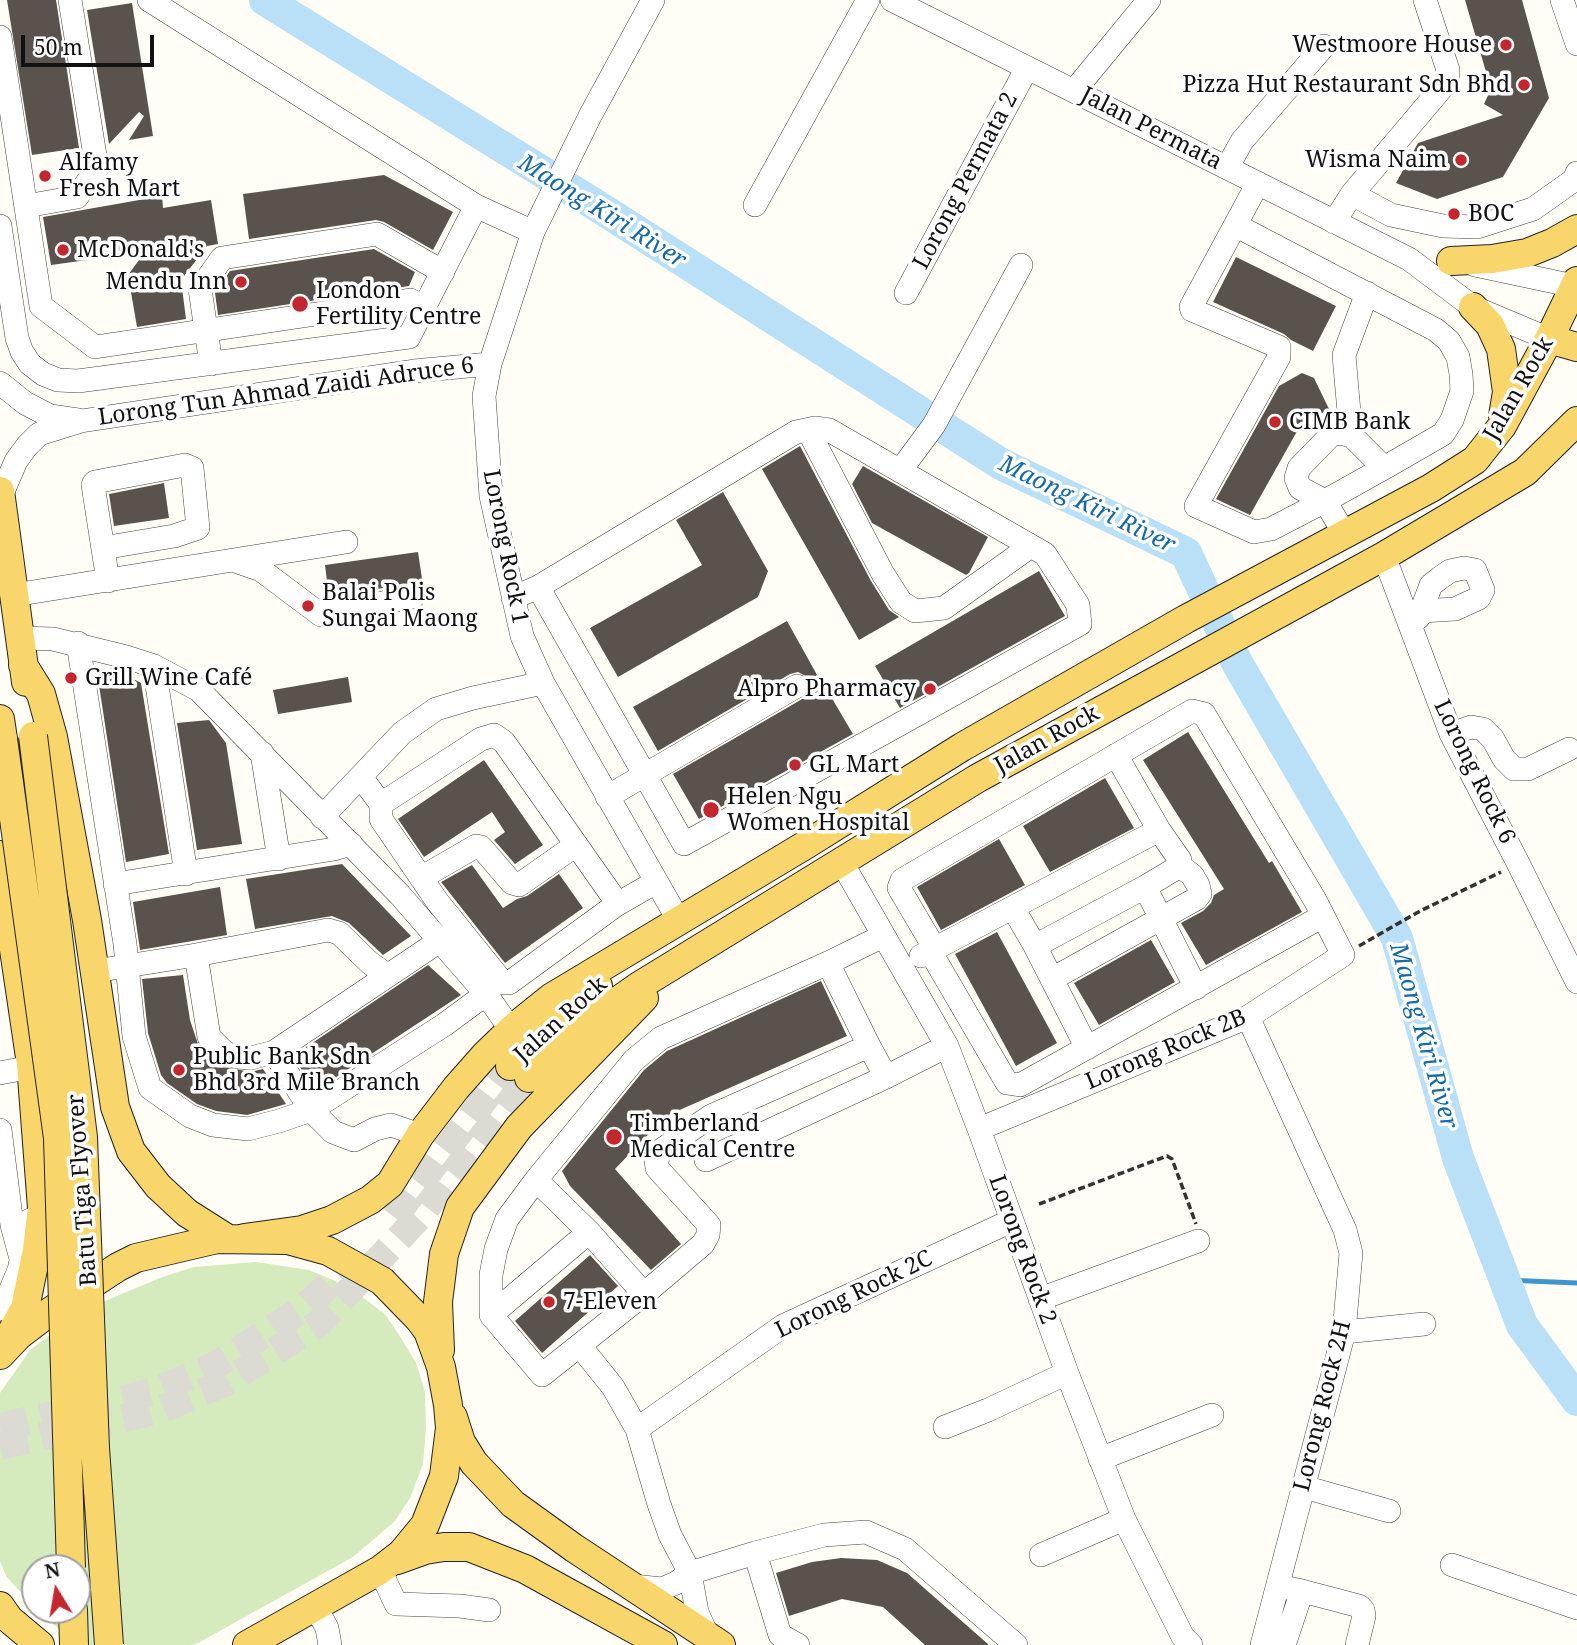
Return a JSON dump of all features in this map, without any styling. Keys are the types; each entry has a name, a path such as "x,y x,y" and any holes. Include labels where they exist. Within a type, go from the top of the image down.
{"main road":[{"path":"1451,261 1492,259 1527,253 1577,229"},
{"name":"Jalan Rock","path":"236,1238 302,1230 332,1220 370,1200 390,1184 420,1135 456,1088 511,1030 552,997 962,747 1247,585 1431,488 1475,460 1502,426 1576,285"},
{"path":"1474,307 1490,325 1501,349 1507,392 1502,426"},
{"path":"1549,339 1577,347"},
{"name":"Jalan Rock","path":"678,922 541,1034 519,1072 639,986 978,778 1202,653 1384,556 1525,472 1577,421"},
{"path":"1525,472 1577,453"},
{"name":"Batu Tiga Flyover","path":"0,491 83,1137 95,1448 109,1645"},
{"path":"22,652 41,694 53,737 115,1107 131,1151 158,1186 187,1213 236,1238"},
{"name":"Batu Tiga Flyover","path":"1,729 58,1138 71,1554"},
{"path":"0,855 5,918 31,1068 42,1208 37,1250 25,1308 0,1353"},
{"path":"669,969 519,1127 460,1207 444,1254 438,1302 441,1367 448,1405 461,1442 474,1463 513,1504 629,1586 714,1641"},
{"path":"0,1353 47,1313 136,1258 236,1238 288,1240 309,1245 344,1259 382,1281 428,1332 441,1367"},
{"path":"384,1567 414,1541 436,1501 449,1451 448,1405"},
{"path":"247,1645 384,1567 425,1550 444,1547 469,1547 525,1569 645,1641"},
{"path":"4,1612 22,1645"},
{"path":"4,1612 40,1645"},
{"path":"73,1624 74,1645"}],"street":[{"path":"26,206 77,197 97,168 70,0"},
{"path":"149,0 476,206 533,232"},
{"name":"Lorong Rock 1","path":"653,0 590,116 533,232 490,364 484,396 491,496 522,636 543,683 678,922"},
{"path":"755,205 868,0"},
{"name":"Jalan Permata","path":"892,0 919,6 1027,68 1409,259"},
{"path":"1074,91 1149,0"},
{"path":"1334,222 1352,194 1446,84 1448,69 1425,0"},
{"path":"1562,0 1577,44"},
{"path":"0,37 41,306 95,347 410,300 425,307"},
{"path":"1227,168 1242,141 1324,46"},
{"name":"Lorong Permata 2","path":"906,293 1027,68"},
{"path":"1352,194 1391,215 1443,226 1477,227 1533,209 1574,180 1577,173"},
{"path":"1237,226 1436,330 1450,341 1458,357 1461,374 1462,391 1458,406 1443,435 1325,501 1261,532 1254,532 1196,506 1279,357 1279,347 1192,310 1258,183"},
{"path":"414,371 409,337 476,206"},
{"path":"0,226 17,338 22,352 30,364 58,380 78,382 409,337"},
{"path":"211,364 200,289 222,258 377,234 443,272"},
{"path":"1409,259 1451,261 1576,285"},
{"path":"1409,259 1474,307 1549,339"},
{"path":"900,471 934,425 1021,265"},
{"path":"1351,435 1344,355 1367,293"},
{"name":"Lorong Tun Ahmad Zaidi Adruce 6","path":"1,496 16,461 39,434 81,421 414,371 490,364"},
{"path":"128,375 135,412"},
{"name":"Lorong Tun Ahmad Zaidi Adruce 6","path":"0,383 25,403 50,416 81,421"},
{"path":"513,598 538,587 796,432 808,429 829,430 1045,554 1078,605 1080,624 684,844 538,587"},
{"path":"808,429 883,574 901,602 915,611 944,608 1031,545"},
{"path":"1345,533 1325,501 1300,488 1296,478 1299,468 1335,433 1351,435 1384,468"},
{"path":"103,548 194,530 199,524 192,468 189,466 95,482 103,548 108,581"},
{"path":"174,536 178,569"},
{"path":"14,595 346,542"},
{"name":"Lorong Rock 6","path":"1384,556 1416,618 1451,734 1577,982"},
{"path":"232,560 261,570 321,615 412,597"},
{"path":"22,652 53,639 78,643 154,666 199,690 322,817 450,940 503,983 509,984 616,905 656,882"},
{"path":"78,643 116,884 134,1035 150,1088 190,1116 213,1125 247,1129 311,1110 444,1025 486,994"},
{"path":"154,666 186,874"},
{"path":"322,817 402,733 436,709 543,683"},
{"path":"607,797 797,686"},
{"path":"1323,916 1020,1085 1007,1083 899,888 902,880 1192,711 1204,714 1323,916 1348,952"},
{"path":"1451,734 1471,727 1483,729 1493,738 1504,759 1514,769 1528,769 1569,749"},
{"path":"381,804 481,739 494,735 504,741 616,905"},
{"path":"262,753 279,859"},
{"path":"1116,755 1158,830 1180,860 1180,866"},
{"path":"361,777 381,804 382,819 421,878 450,940 511,1030"},
{"path":"903,966 1158,830"},
{"path":"116,884 279,859 351,844"},
{"path":"421,878 476,846 481,847 512,883 519,885 576,845"},
{"name":"Lorong Rock 2","path":"841,861 947,1046 1067,1373 1124,1519 1183,1637 1191,1645"},
{"path":"1035,946 1180,866"},
{"path":"1052,979 1196,899 1200,894 1198,885 1192,875 1180,866"},
{"path":"1145,887 1196,988"},
{"path":"1013,908 1087,1048"},
{"path":"94,971 328,930 339,933 370,963 387,975"},
{"path":"869,1046 711,1116 663,1149 656,1160 657,1168 709,1225 704,1244 542,1376 491,1315 491,1275 496,1249 507,1219 536,1180 634,1060 661,1038 883,936"},
{"path":"196,955 209,1037 225,1053 237,1058 251,1058 274,1052 387,975 450,940"},
{"name":"Lorong Rock 2B","path":"979,1129 1248,1017 1348,952"},
{"path":"828,963 886,1077"},
{"name":"Lorong Rock 2H","path":"1248,1017 1346,1230 1351,1252 1344,1332 1262,1645"},
{"path":"706,1160 947,1046"},
{"path":"274,1052 311,1110 333,1132 354,1140 375,1129 391,1125 420,1135"},
{"path":"0,1073 31,1068"},
{"path":"0,1130 6,1226 20,1258"},
{"path":"536,1180 589,1232 645,1294"},
{"path":"0,1308 15,1283 40,1182"},
{"name":"Lorong Rock 2C","path":"637,1429 783,1326 1011,1221"},
{"path":"491,1315 589,1232"},
{"path":"1040,1299 1198,1241"},
{"path":"1344,1332 1424,1324"},
{"path":"580,1346 613,1387 637,1429 670,1535 690,1573 696,1612 714,1641"},
{"path":"945,1427 1067,1373"},
{"path":"1100,1459 1212,1415"},
{"path":"1304,1487 1389,1511"},
{"path":"1041,1555 1124,1519"},
{"path":"629,1586 662,1589 677,1583 690,1573 755,1553 824,1535 866,1532 905,1549 1016,1645"},
{"path":"755,1553 780,1635 798,1645"},
{"path":"1452,1565 1577,1608"},
{"path":"384,1567 396,1604 460,1606 489,1610"},
{"path":"1278,1586 1359,1606 1363,1610 1357,1645"},
{"path":"1284,1645 1302,1591"},
{"path":"315,1606 327,1628 330,1645"}],"path":[{"path":"1348,952 1420,911 1518,863"},
{"path":"1039,1204 1167,1156 1172,1159 1200,1233 1198,1241"}],"green space":[{"path":"256,1262 309,1270 361,1296 385,1314 416,1363 425,1392 423,1464 410,1498 395,1521 353,1557 198,1643 89,1645 53,1624 91,1624 91,1554 21,1554 21,1593 6,1576 0,1561 0,1393 30,1350 84,1310 162,1277 194,1267"}],"building":[{"path":"7,0 56,0 79,148 32,155"},
{"path":"1465,0 1522,0 1549,98 1503,177 1437,199 1396,183 1418,143 1503,115 1484,104 1491,89"},
{"path":"132,3 153,136 129,140 144,116 139,112 109,144 87,10"},
{"path":"384,175 453,212 433,250 376,220 249,239 243,194"},
{"path":"162,196 163,208 211,200 218,244 207,246 181,280 186,319 137,327 128,275 145,252 51,265 43,217"},
{"path":"374,249 415,272 409,286 218,315 215,293 230,271"},
{"path":"1236,257 1336,306 1313,351 1284,334 1213,302"},
{"path":"1302,373 1314,378 1329,409 1300,426 1250,515 1216,499 1279,386"},
{"path":"800,446 871,581 889,610 899,617 859,640 762,469"},
{"path":"863,466 988,537 969,573 966,575 872,523 852,484"},
{"path":"164,483 169,518 114,526 109,494"},
{"path":"723,492 768,571 758,597 618,677 590,628 702,565 676,520"},
{"path":"418,552 423,585 410,583 329,598 325,565"},
{"path":"1039,571 1065,616 900,708 875,666"},
{"path":"787,621 853,734 699,819 673,774 804,698 811,687 809,678 798,672 790,674 658,751 633,707"},
{"path":"113,668 141,683 169,854 126,862 97,672"},
{"path":"348,677 352,702 278,714 273,690"},
{"path":"209,720 226,743 242,844 197,850 177,723"},
{"path":"1188,732 1302,912 1206,965 1181,923 1203,911 1214,895 1224,889 1143,760"},
{"path":"484,760 543,845 515,864 494,840 505,832 492,812 424,857 398,819"},
{"path":"1105,778 1134,828 1050,872 1023,826"},
{"path":"999,839 1025,885 941,930 917,887"},
{"path":"342,864 411,936 383,955 349,923 332,916 255,929 246,879"},
{"path":"472,865 503,908 527,896 559,874 583,908 505,963 441,882"},
{"path":"220,887 227,935 140,950 133,902"},
{"path":"997,932 1057,1043 1016,1066 955,954"},
{"path":"1151,940 1175,982 1099,1025 1074,983"},
{"path":"428,965 461,995 315,1091 293,1056"},
{"path":"183,975 190,1020 199,1047 221,1066 250,1072 263,1069 286,1104 247,1115 216,1111 197,1104 167,1083 161,1075 148,1033 142,979"},
{"name":"Timberland Medical Centre","path":"821,981 847,1036 666,1116 615,1169 681,1244 651,1270 570,1186 562,1171 644,1070 667,1051"},
{"path":"590,1255 618,1286 542,1353 515,1321"},
{"path":"841,1558 877,1560 907,1573 989,1645 925,1645 883,1607 842,1599 789,1616 776,1573 812,1562"}],"waterway":[{"name":"Maong Kiri River","path":"265,0 591,202 1001,464 1186,553 1236,661 1397,938 1458,1158 1522,1325 1577,1400"},
{"path":"1505,1280 1577,1283"}],"tunnel":[{"path":"394,1217 510,1066"},
{"path":"0,1446 160,1410 226,1382 318,1324 419,1217 529,1078"},
{"path":"0,1427 153,1392 216,1365 304,1308 355,1261"}],"place":[{"name":"Westmoore House","path":"1506,45"},
{"name":"Pizza Hut Restaurant Sdn Bhd","path":"1524,85"},
{"name":"Wisma Naim","path":"1461,160"},
{"name":"Alfamy Fresh Mart","path":"45,176"},
{"name":"BOC","path":"1454,214"},
{"name":"McDonald's","path":"63,250"},
{"name":"Mendu Inn","path":"241,282"},
{"name":"London Fertility Centre","path":"300,304"},
{"name":"CIMB Bank","path":"1275,422"},
{"name":"Balai Polis Sungai Maong","path":"308,606"},
{"name":"Grill Wine Café","path":"71,678"},
{"name":"Alpro Pharmacy","path":"930,689"},
{"name":"GL Mart","path":"795,765"},
{"name":"Helen Ngu Women Hospital","path":"711,810"},
{"name":"Public Bank Sdn Bhd 3rd Mile Branch","path":"179,1070"},
{"name":"Timberland Medical Centre","path":"614,1137"},
{"name":"7-Eleven","path":"549,1302"}]}
